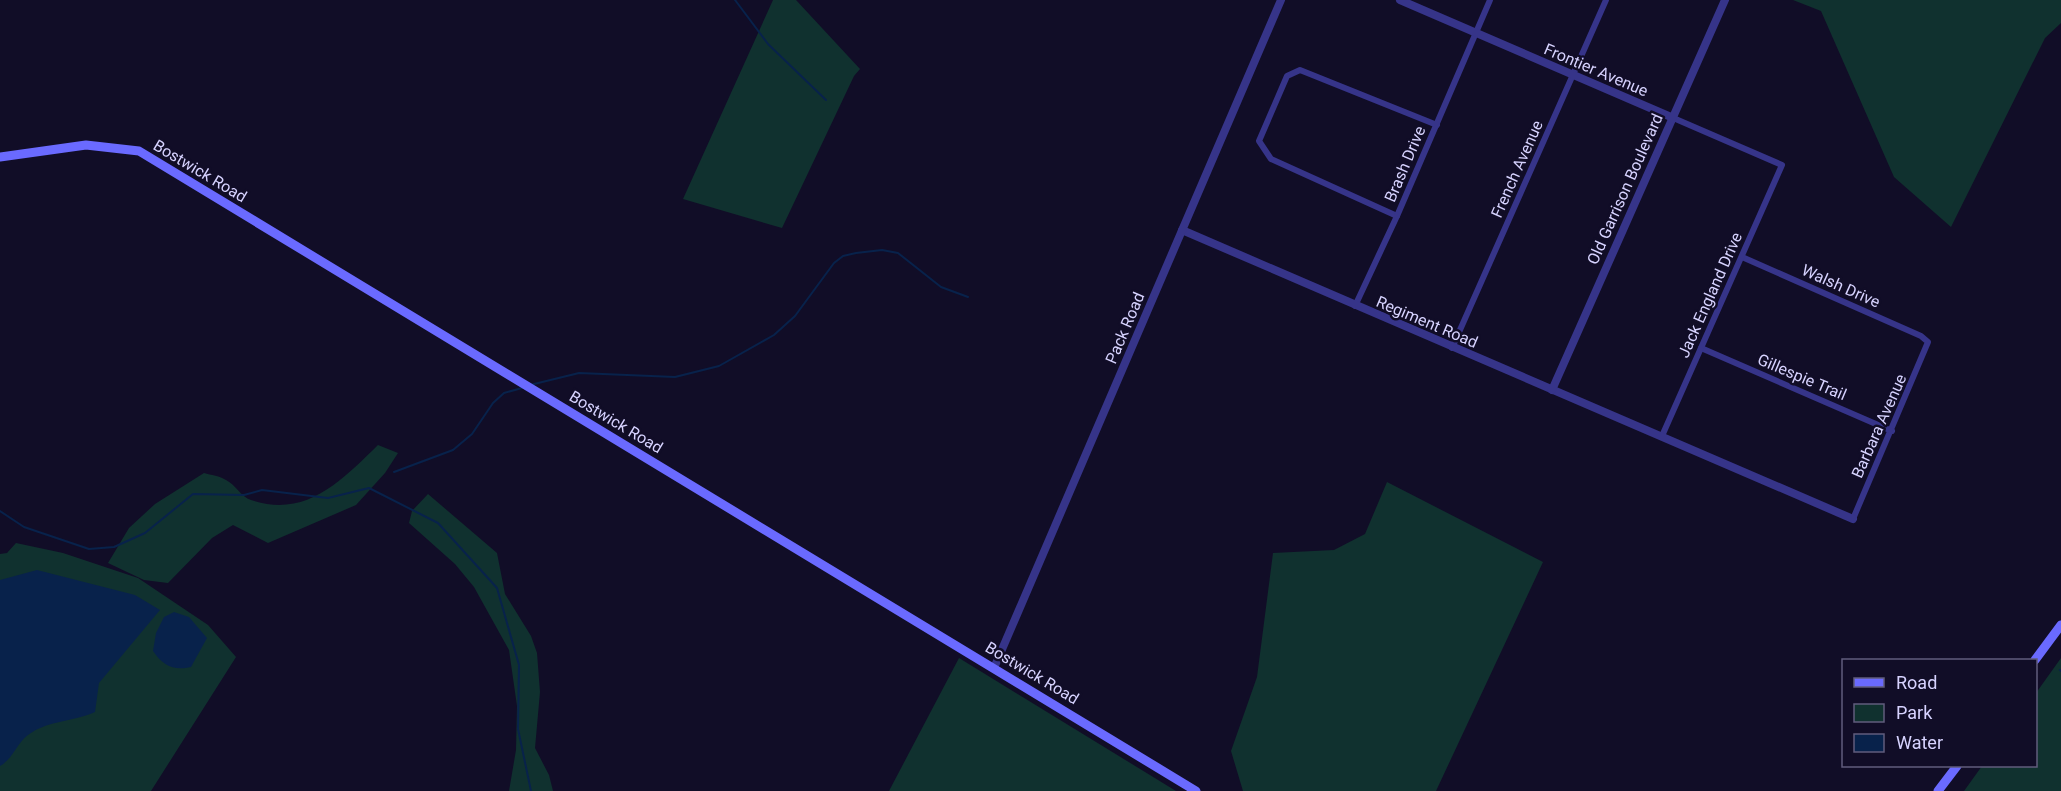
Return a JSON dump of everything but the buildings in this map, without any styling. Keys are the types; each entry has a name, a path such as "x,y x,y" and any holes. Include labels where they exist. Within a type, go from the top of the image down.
{"main road":[{"name":"Bostwick Road","path":"0,157 86,145 138,151 1196,791"},
{"path":"2036,659 2061,625"},
{"path":"1938,791 1956,767"}],"street":[{"name":"Pack Road","path":"994,668 1281,0"},
{"name":"Frontier Avenue","path":"1400,0 1782,165"},
{"name":"Brash Drive","path":"1355,306 1397,216 1490,0"},
{"name":"French Avenue","path":"1452,348 1606,0"},
{"name":"Old Garrison Boulevard","path":"1551,390 1725,0"},
{"path":"1397,216 1271,159 1259,141 1287,76 1300,70 1437,125"},
{"name":"Jack England Drive","path":"1662,436 1782,165"},
{"name":"Regiment Road","path":"1182,230 1853,519"},
{"name":"Walsh Drive","path":"1742,257 1921,336 1928,342"},
{"name":"Barbara Avenue","path":"1853,519 1928,342"},
{"name":"Gillespie Trail","path":"1701,348 1892,431"}],"green space":[{"path":"773,0 796,0 860,69 854,76 782,228 683,199"},
{"path":"1793,0 2061,0 2061,23 2045,38 1951,227 1894,177 1821,11"},
{"path":"378,445 398,453 385,473 356,505 268,543 233,525 212,538 168,583 144,580 108,563 129,528 155,504 204,473 226,480 251,500 271,505 289,504 322,493 351,471"},
{"path":"1387,482 1543,562 1436,791 1243,791 1231,751 1257,677 1273,553 1334,550 1365,534"},
{"path":"428,494 497,553 505,594 531,636 537,653 540,692 535,748 549,775 553,791 509,791 516,750 517,706 509,650 474,587 455,564 409,523 412,511"},
{"path":"16,543 63,553 138,578 208,625 236,657 151,791 0,791 0,554 7,553"},
{"path":"959,658 1176,791 889,791"},
{"path":"2061,658 2061,791 1964,791 1981,767 2037,767 2037,692"}],"water":[{"path":"37,570 135,595 160,610 99,683 95,712 36,730 24,738 0,766 0,580"},
{"path":"174,612 189,617 207,638 191,667 169,666 153,651 156,633 164,617"}],"waterway":[{"path":"735,0 768,44 826,100"},
{"path":"530,385 579,373 675,377 719,366 774,335 795,316 834,263 843,256 856,253 882,250 898,253 941,287 968,297"},
{"path":"394,472 453,450 472,434 493,403 504,393 522,388"},
{"path":"0,511 24,527 89,549 114,547 145,533 193,494 244,495 262,490 328,498 369,488 438,523 497,588 519,665 518,729 531,791"}]}
